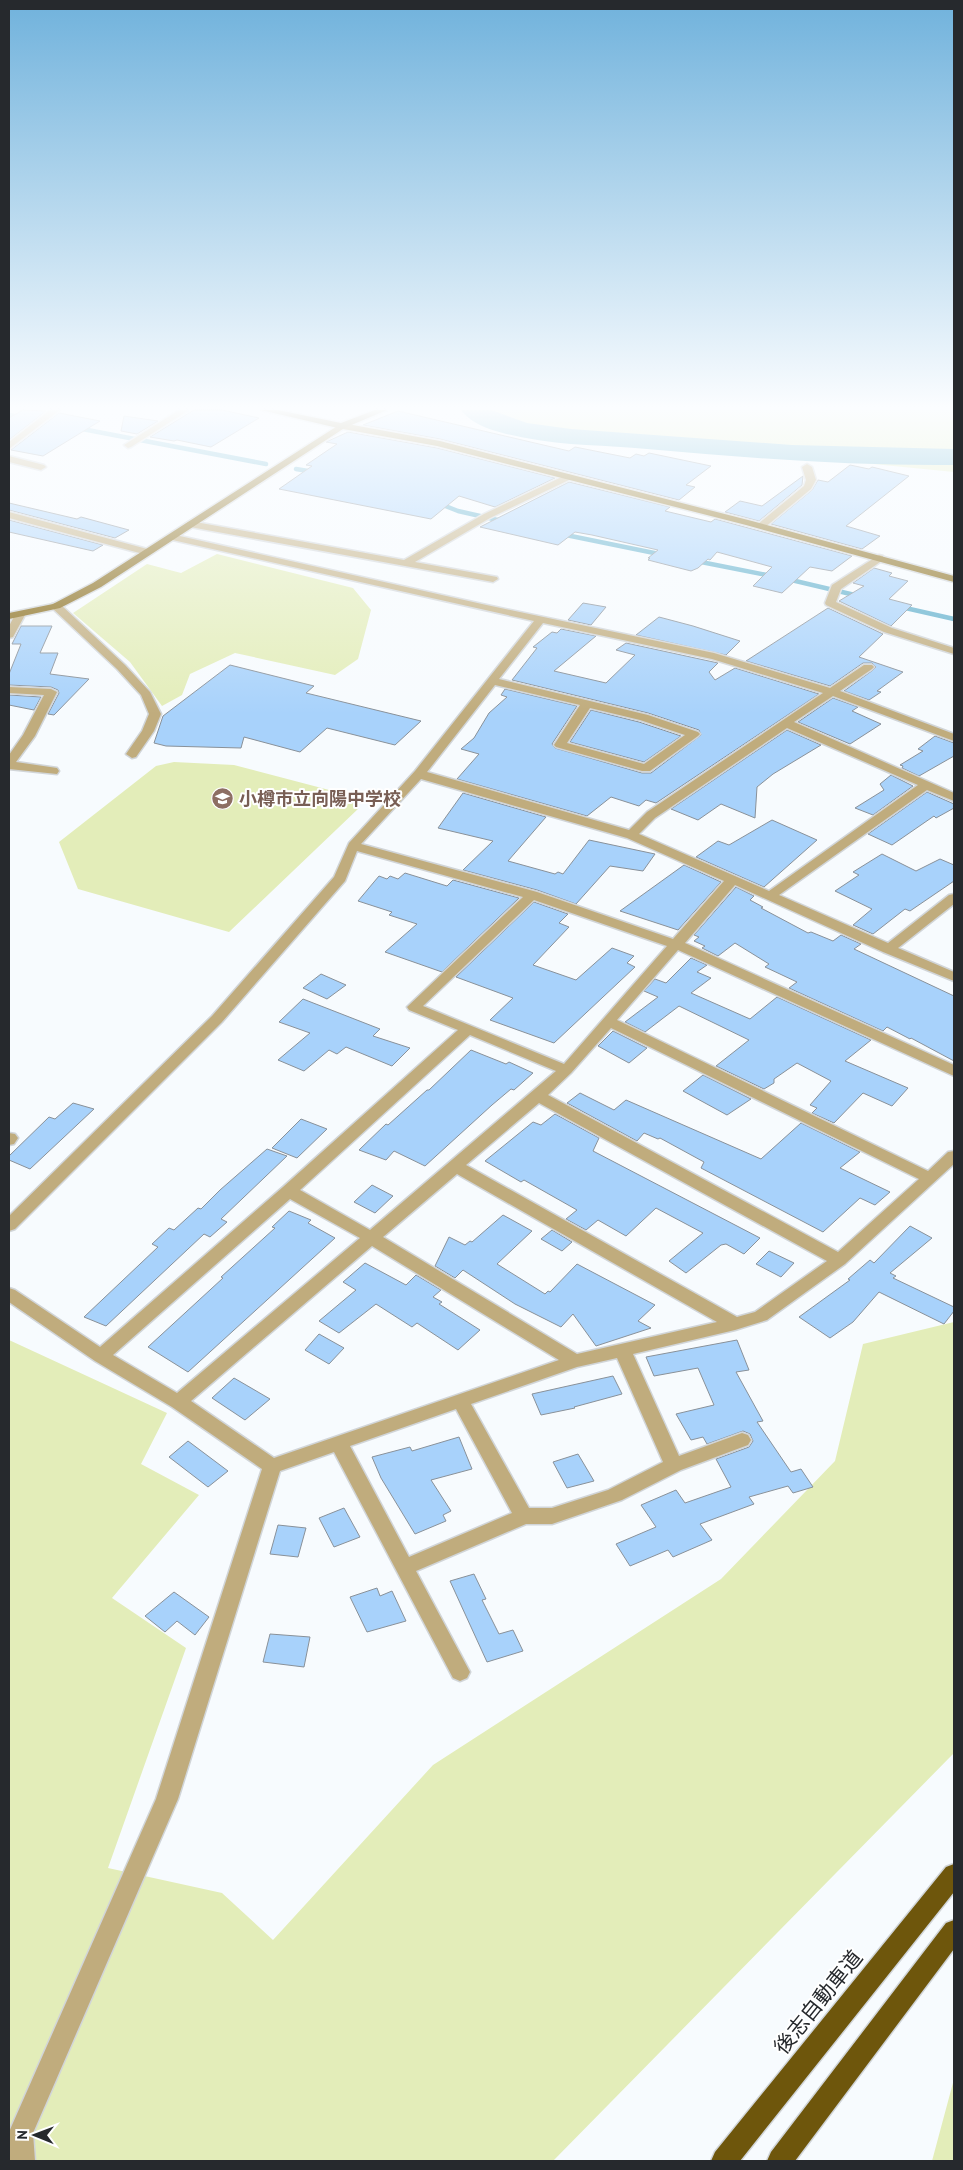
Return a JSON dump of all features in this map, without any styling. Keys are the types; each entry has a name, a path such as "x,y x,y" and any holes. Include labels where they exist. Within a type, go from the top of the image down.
{"highway":[{"name":"後志自動車道","path":"724,2161 954,1875"},
{"path":"780,2161 954,1931"}],"main road":[{"path":"14,615 56,606 97,585 210,511"},
{"path":"703,511 954,579"}],"street":[{"path":"406,564 498,511"},
{"path":"761,526 779,511"},
{"path":"9,515 147,552"},
{"path":"190,524 493,579"},
{"path":"170,537 541,620 714,656 832,692 954,738"},
{"path":"879,558 836,587 830,603 888,630 954,651"},
{"path":"56,606 121,667 146,694 155,714 148,731 132,754"},
{"path":"9,635 14,615"},
{"path":"9,1225 217,1019 340,878 353,846 419,774 541,620"},
{"path":"631,834 651,815 868,667"},
{"path":"493,681 644,717 694,734 646,768 560,745 587,704"},
{"path":"9,690 52,692 29,736 15,745 9,764 53,771"},
{"path":"786,722 954,797"},
{"path":"419,774 631,834 954,977"},
{"path":"770,896 926,784"},
{"path":"353,846 532,895 676,944 954,1071"},
{"path":"178,1402 538,1096 566,1070 734,879"},
{"path":"532,895 414,1007 566,1070"},
{"path":"888,949 954,898"},
{"path":"608,1021 930,1178"},
{"path":"101,1356 289,1191 468,1029"},
{"path":"538,1096 839,1260"},
{"path":"272,1466 576,1361 735,1324 761,1316 839,1260 954,1156"},
{"path":"454,1166 735,1324"},
{"path":"289,1191 370,1237 576,1361"},
{"path":"9,1294 101,1356 178,1402 272,1466"},
{"path":"622,1350 674,1465"},
{"path":"460,1401 524,1516"},
{"path":"405,1567 524,1516 552,1516 570,1510 615,1494 674,1465 742,1440"},
{"path":"339,1443 460,1672"},
{"path":"22,2161 21,2133 167,1799 272,1466"}],"green space":[{"path":"217,554 353,588 371,610 358,659 335,675 235,653 190,674 182,695 162,706 130,662 73,613 147,564 181,573"},
{"path":"174,762 234,765 352,796 359,808 229,932 78,889 59,842 156,766"},
{"path":"954,1322 954,1753 553,2161 9,2161 9,1340 167,1413 141,1464 199,1495 112,1598 186,1648 108,1868 222,1893 273,1940 433,1765 721,1579 835,1461 863,1344"},
{"path":"954,2079 954,2161 932,2161"}],"building":[{"path":"14,511 44,511 77,519 81,517 129,530 115,538"},
{"path":"392,511 440,511 431,519"},
{"path":"511,511 666,511 711,522 715,519 852,556 832,571 810,567 782,593 753,586 772,567 717,552 710,560 708,559 698,568 691,571 648,560 658,550 592,535 575,532 558,545 480,527"},
{"path":"726,511 771,511 759,521"},
{"path":"786,511 865,511 846,526 880,536 862,549 771,524"},
{"path":"9,520 103,545 93,551 9,532"},
{"path":"874,568 892,573 889,576 908,581 889,599 912,605 891,626 839,601 864,586 853,583"},
{"path":"583,603 606,607 591,625 568,620"},
{"path":"828,608 883,634 859,657 903,672 877,691 881,692 869,700 844,691 876,667 872,663 863,663 830,686 746,661"},
{"path":"659,617 740,641 726,655 636,635"},
{"path":"21,626 52,626 40,653 58,653 50,674 89,679 54,715 48,714 59,693 58,690 51,687 9,685 9,674 21,644 12,644"},
{"path":"561,629 596,636 554,671 606,683 635,655 616,650 626,643 718,663 709,672 715,680 735,668 819,694 656,803 646,800 639,806 611,797 587,816 457,779 479,754 461,749 474,738 489,713 507,697 501,695 505,689 577,706 552,744 555,748 642,773 651,773 701,735 699,730 648,713 512,680 537,648 533,647 552,632 557,633"},
{"path":"230,665 314,686 306,693 421,721 395,745 327,728 300,752 244,737 241,748 166,746 154,743 163,716"},
{"path":"9,695 41,697 34,710 9,705"},
{"path":"833,698 858,707 852,711 881,724 850,744 798,722"},
{"path":"591,710 639,722 681,736 644,762 570,742"},
{"path":"787,730 821,745 773,774 757,787 755,818 721,804 698,820 671,809"},
{"path":"935,736 954,743 954,756 919,776 902,768 903,766 900,765 923,751 918,749"},
{"path":"891,775 913,786 873,815 855,808 884,790 880,784"},
{"path":"927,792 954,804 954,808 936,818 934,816 892,845 868,834"},
{"path":"463,793 546,817 508,861 555,874 558,872 563,874 589,840 655,854 643,871 610,866 576,904 537,890 463,870 493,841 438,828"},
{"path":"772,820 817,840 764,887 696,857 718,841 729,845"},
{"path":"882,854 916,871 940,859 954,865 954,881 910,911 905,909 873,934 853,925 872,909 835,891 859,875 853,872"},
{"path":"684,865 721,882 678,930 620,911"},
{"path":"405,873 447,886 453,880 519,898 442,972 385,952 417,924 389,915 392,912 358,901 379,876 387,879 390,876 398,879"},
{"path":"736,887 754,896 750,900 763,907 761,908 808,933 811,932 833,941 841,935 861,944 854,949 954,996 954,1061 887,1027 883,1031 789,988 797,982 765,967 769,964 735,943 718,956 702,948 705,946 694,941 699,937 694,935"},
{"path":"534,902 568,914 559,923 569,927 533,965 576,980 612,948 634,956 627,963 635,967 554,1043 490,1020 513,998 456,977"},
{"path":"691,958 707,965 697,972 711,978 691,993 750,1019 777,997 871,1040 845,1061 908,1088 892,1106 863,1093 834,1123 812,1113 817,1108 810,1105 831,1081 797,1063 774,1079 774,1083 764,1089 716,1066 749,1040 679,1006 645,1032 625,1022 658,997 644,991 655,979 666,983"},
{"path":"321,974 346,985 327,999 303,988"},
{"path":"303,999 380,1029 373,1036 410,1048 392,1066 346,1047 337,1054 329,1050 304,1071 278,1060 310,1033 279,1022"},
{"path":"613,1031 647,1048 629,1063 598,1046"},
{"path":"471,1050 506,1064 509,1062 533,1073 514,1090 511,1089 492,1105 425,1166 394,1151 386,1160 359,1150 386,1124 388,1125 429,1090"},
{"path":"703,1075 751,1099 727,1115 683,1091"},
{"path":"580,1093 614,1110 626,1100 761,1159 801,1123 860,1152 840,1168 890,1192 875,1205 860,1198 823,1232 701,1168 704,1162 660,1138 658,1139 644,1133 637,1141 567,1103"},
{"path":"73,1103 94,1109 30,1169 9,1160 9,1156 49,1117 55,1119"},
{"path":"555,1114 599,1138 593,1151 760,1238 744,1254 726,1244 721,1245 686,1273 669,1261 703,1233 656,1208 626,1236 598,1220 586,1230 566,1219 577,1210 524,1180 521,1182 485,1161 533,1122 541,1125"},
{"path":"301,1119 327,1129 297,1158 272,1148"},
{"path":"267,1149 287,1156 221,1219 227,1222 210,1237 204,1234 106,1326 84,1317 158,1247 152,1244 169,1228 174,1230 198,1208 201,1209"},
{"path":"372,1185 393,1196 375,1213 354,1202"},
{"path":"289,1211 311,1220 308,1223 335,1238 188,1372 148,1347 275,1228 272,1227"},
{"path":"503,1215 532,1231 497,1264 545,1294 548,1291 550,1292 577,1264 655,1305 638,1321 651,1328 596,1346 573,1314 561,1327 515,1304 463,1270 455,1278 435,1266 449,1237 465,1245 470,1241 472,1242"},
{"path":"910,1226 932,1238 890,1273 896,1276 893,1278 954,1307 954,1311 944,1324 879,1292 853,1322 830,1338 799,1317 850,1280 848,1279 870,1260 874,1263"},
{"path":"552,1230 572,1242 562,1251 541,1239"},
{"path":"769,1251 794,1263 781,1277 756,1264"},
{"path":"365,1263 406,1285 416,1275 441,1290 433,1297 442,1302 439,1304 480,1330 458,1350 417,1323 412,1327 376,1304 339,1333 319,1321 356,1290 343,1282"},
{"path":"319,1334 344,1348 329,1364 305,1350"},
{"path":"737,1340 749,1370 736,1372 763,1421 757,1422 791,1472 801,1469 813,1487 793,1493 788,1486 749,1497 754,1504 700,1524 712,1540 673,1557 668,1550 630,1566 616,1544 656,1527 641,1505 676,1490 685,1503 731,1487 716,1459 749,1447 753,1441 750,1434 743,1431 707,1444 703,1437 691,1440 676,1414 714,1405 698,1368 654,1376 646,1357"},
{"path":"613,1376 622,1394 575,1408 541,1415 532,1394"},
{"path":"234,1378 270,1399 245,1420 212,1398"},
{"path":"459,1437 472,1469 431,1480 451,1511 443,1515 446,1521 415,1534 381,1478 372,1457 410,1447 412,1451"},
{"path":"188,1441 228,1471 208,1487 169,1457"},
{"path":"578,1454 594,1481 567,1488 553,1462"},
{"path":"344,1508 360,1537 334,1547 319,1518"},
{"path":"278,1525 306,1528 298,1557 270,1554"},
{"path":"474,1574 486,1599 482,1600 499,1634 513,1630 523,1651 487,1662 450,1581"},
{"path":"377,1588 380,1596 392,1591 406,1621 367,1632 350,1597"},
{"path":"174,1592 209,1617 195,1635 177,1621 165,1632 145,1616"},
{"path":"270,1634 310,1637 304,1667 263,1662"}],"waterway":[{"path":"459,511 502,521"},
{"path":"561,534 664,555"},
{"path":"696,561 772,576"},
{"path":"787,579 859,596"},
{"path":"901,607 954,619"}],"place":[{"name":"小樽市立向陽中学校","path":"223,798"}]}
